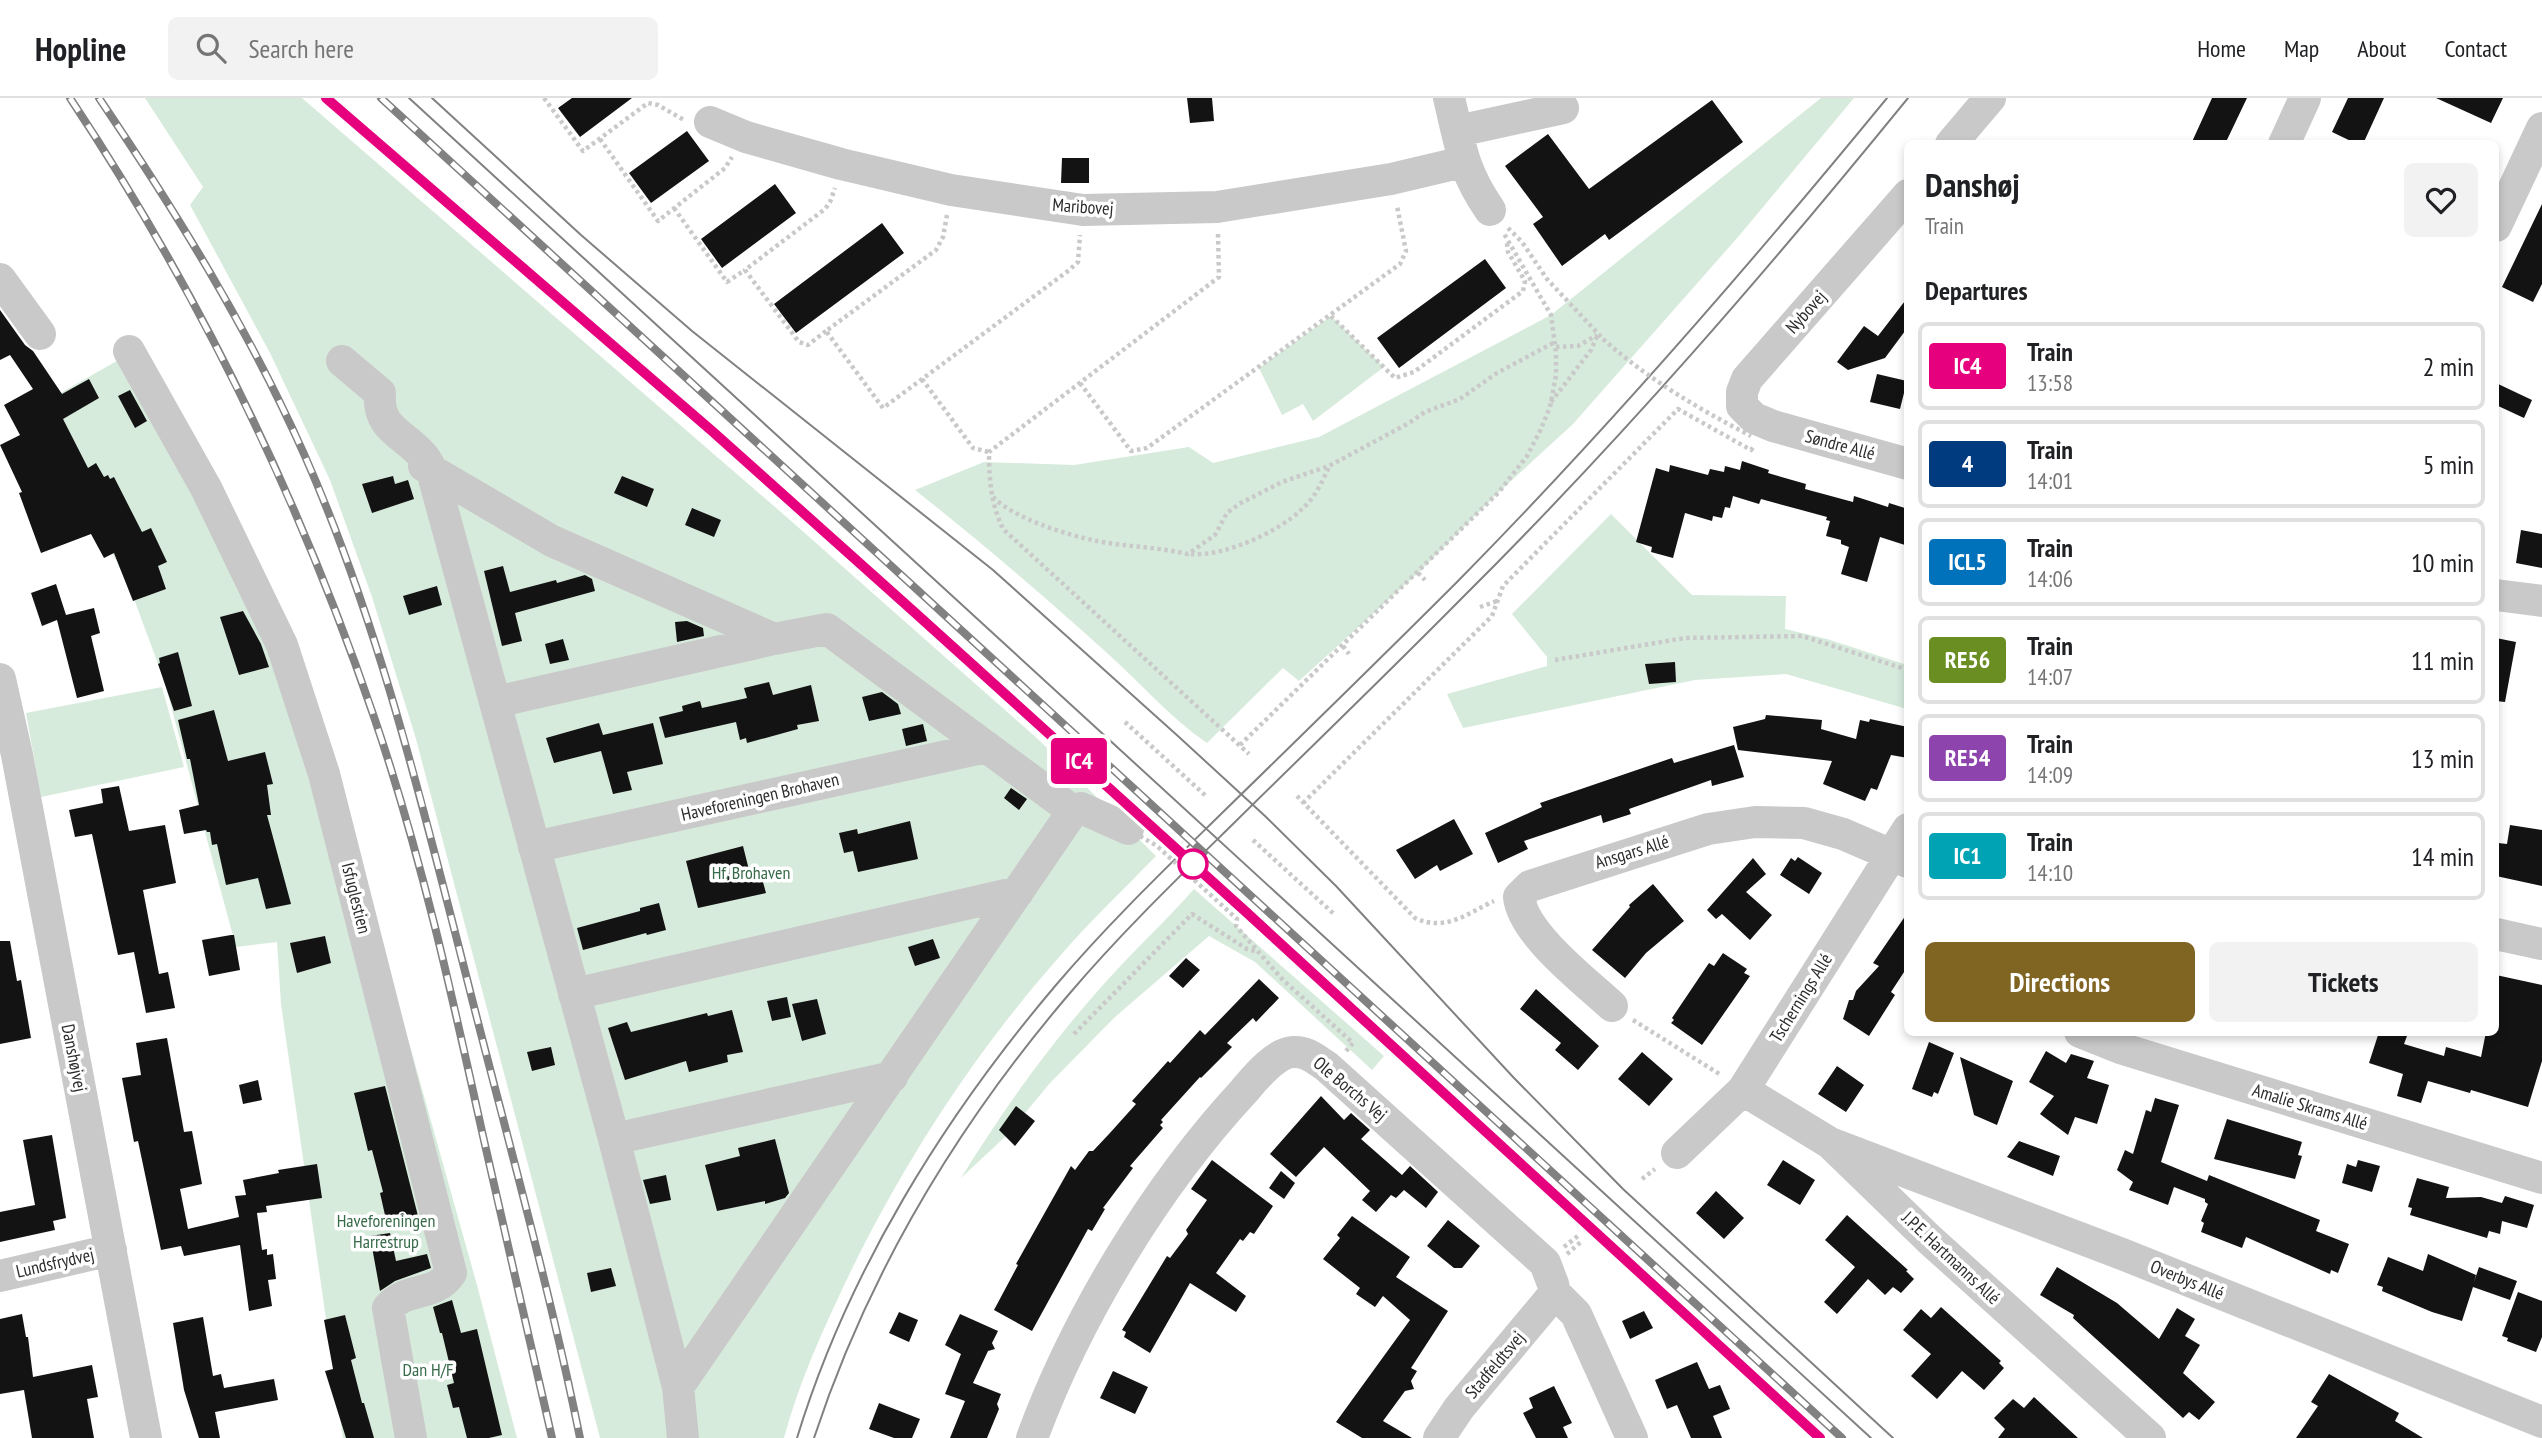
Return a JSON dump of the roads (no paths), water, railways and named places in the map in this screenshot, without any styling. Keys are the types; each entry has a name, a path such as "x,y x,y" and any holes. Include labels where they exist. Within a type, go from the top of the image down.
{"street":[{"path":"1449,98 1460,147 1476,190 1497,222"},
{"path":"1954,140 1990,98"},
{"path":"2286,140 2305,98"},
{"name":"Maribovej","path":"710,122 746,137 841,164 951,190 1083,210 1217,207 1391,178 1460,147 1563,108"},
{"path":"2499,220 2542,128"},
{"name":"Nybovej","path":"1762,431 1742,406 1742,392 1747,379 1904,200"},
{"path":"0,279 40,334"},
{"name":"Isfuglestien","path":"129,351 206,488 282,645 328,788 451,1273 443,1286 396,1299 388,1308 411,1438"},
{"path":"342,361 380,393 381,407 387,424 424,456 423,466 495,702 614,1139 678,1387 683,1438"},
{"name":"Søndre Allé","path":"1762,431 1904,463"},
{"path":"423,466 552,541 774,639"},
{"path":"2499,595 2542,601"},
{"path":"495,702 827,629 1073,811"},
{"name":"Danshøjvej","path":"0,679 8,757 111,1250 146,1438"},
{"name":"Haveforeningen Brohaven","path":"534,847 987,747"},
{"path":"678,1387 1073,811 1082,808 1128,829"},
{"name":"Ansgars Allé","path":"1612,1006 1535,933 1521,911 1519,897 1530,886 1707,829 1755,822 1804,823 1902,848"},
{"name":"Tschernings Allé","path":"1677,1153 1743,1090 1902,848"},
{"path":"574,994 1018,892"},
{"path":"2499,935 2542,944"},
{"name":"Amalie Skrams Allé","path":"2090,1036 2120,1048 2542,1178"},
{"name":"Ole Borchs Vej","path":"1032,1438 1074,1342 1106,1281 1151,1211 1223,1113 1273,1062 1291,1051 1307,1053 1326,1066 1545,1263 1555,1293 1576,1314 1632,1438"},
{"path":"614,1139 891,1077"},
{"name":"J.P.E. Hartmanns Allé","path":"1743,1090 1830,1143 1930,1240 2150,1438"},
{"name":"Overbys Allé","path":"1830,1143 2122,1254 2542,1422"},
{"name":"Lundsfrydvej","path":"0,1276 111,1250"},
{"name":"Stadfeldtsvej","path":"1439,1438 1459,1408 1555,1293"}],"tram line":[{"path":"409,98 1871,1438"},
{"path":"432,98 581,235 692,331 993,570 1179,737 1336,886 1514,1078 1623,1189 1893,1438"},
{"path":"797,1438 843,1315 904,1198 975,1088 1056,985 1136,898 1457,582 1569,465 1731,284 1887,98"},
{"path":"814,1438 861,1318 920,1203 990,1095 1029,1043 1089,971 1150,906 1524,536 1638,414 1802,226 1908,98"}],"railway":[{"path":"70,98 161,245 242,398 279,476 345,636 391,769 435,925 552,1438"},
{"path":"99,98 183,228 259,361 304,454 355,583 397,715 434,849 541,1267 580,1438"},
{"path":"326,98 855,558 1819,1438"},
{"path":"381,98 1842,1438"}],"train":[{"name":"IC4","path":"326,98 712,431 912,610 1820,1438"}],"park label":[{"name":"Hf. Brohaven","path":"751,873"},
{"name":"Haveforeningen Harrestrup","path":"386,1231"},
{"name":"Dan H/F","path":"428,1370"}]}
